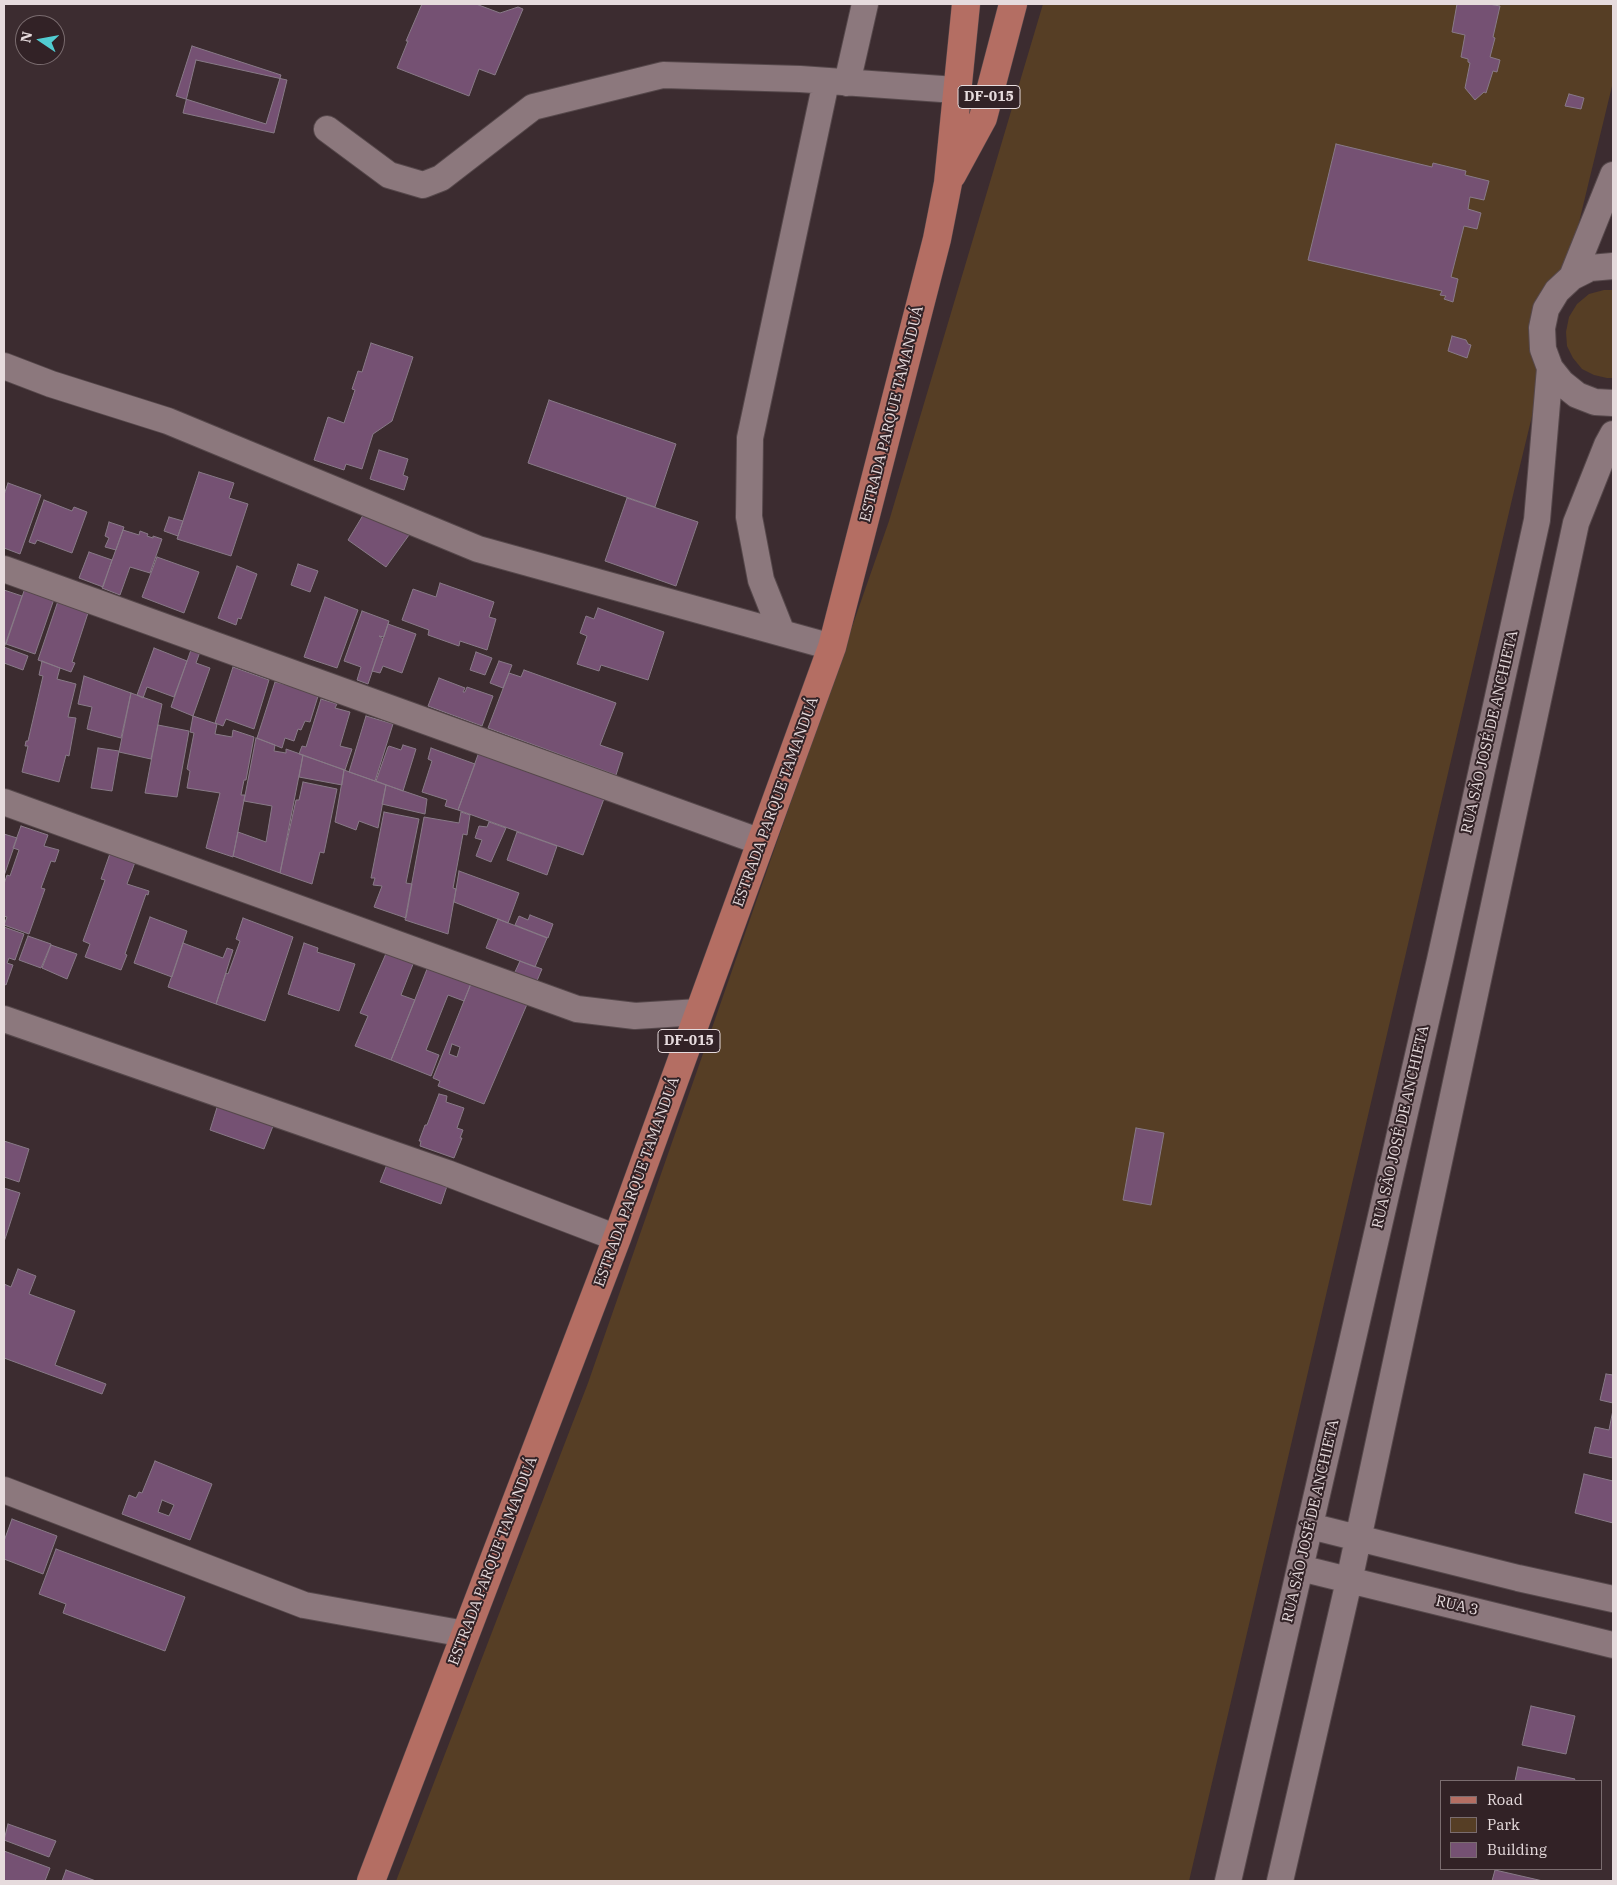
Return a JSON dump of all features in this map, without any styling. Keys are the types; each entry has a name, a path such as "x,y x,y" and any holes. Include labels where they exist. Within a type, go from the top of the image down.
{"main road":[{"name":"ESTRADA PARQUE TAMANDUÁ","path":"370,1881 617,1238 832,647 937,239 948,182 966,4"},
{"name":"ESTRADA PARQUE TAMANDUÁ","path":"948,182 983,118 1013,4"}],"street":[{"path":"782,633 761,580 749,517 750,438 836,83 865,4"},
{"path":"326,129 389,174 423,185 441,178 533,107 663,75 800,79 956,90"},
{"name":"RUA SÃO JOSÉ DE ANCHIETA","path":"1572,277 1613,175"},
{"name":"RUA SÃO JOSÉ DE ANCHIETA","path":"1613,266 1590,268 1572,277 1556,291 1546,309 1542,328 1543,349 1550,368 1562,383 1577,395 1596,402 1613,403"},
{"path":"4,366 51,384 168,421 478,549 832,647"},
{"name":"RUA SÃO JOSÉ DE ANCHIETA","path":"1228,1881 1440,960 1537,520 1550,368"},
{"path":"1280,1881 1349,1580 1576,523 1613,434"},
{"path":"4,569 761,842"},
{"path":"4,802 577,1009 635,1016 699,1012"},
{"path":"4,1019 437,1170 617,1238"},
{"path":"4,1490 304,1605 465,1634"},
{"path":"1310,1526 1518,1578 1613,1599"},
{"name":"RUA 3","path":"1300,1568 1613,1645"}],"green space":[{"path":"1043,4 1613,4 1613,82 1517,478 1189,1881 396,1881 588,1383 889,521"},
{"path":"1613,290 1613,378 1594,375 1582,369 1573,358 1567,346 1566,332 1569,317 1577,304 1589,294"}],"building":[{"path":"422,4 476,4 500,13 518,7 523,9 495,75 479,69 469,96 397,68"},
{"path":"1457,4 1500,6 1490,57 1500,60 1497,72 1493,71 1486,93 1484,92 1475,100 1465,88 1470,63 1468,59 1461,57 1465,35 1452,32"},
{"path":"192,46 281,75 266,124 176,96"},
{"path":"196,60 287,80 274,133 183,113"},
{"path":"1569,94 1584,98 1581,109 1565,106"},
{"path":"1336,144 1432,167 1433,163 1466,171 1465,175 1489,181 1484,200 1470,197 1468,209 1481,213 1477,229 1464,226 1451,277 1458,279 1453,302 1444,299 1446,296 1440,295 1442,291 1308,260"},
{"path":"1452,336 1466,340 1471,345 1467,358 1448,351"},
{"path":"371,343 413,357 392,421 373,434 362,469 346,464 344,470 314,460 328,417 344,423 355,390 352,389 358,371 362,372"},
{"path":"549,400 676,444 655,507 528,463"},
{"path":"379,450 408,459 403,475 408,477 404,490 370,479"},
{"path":"199,472 234,483 229,498 248,504 231,556 177,539"},
{"path":"8,483 41,495 20,554 4,548 4,495"},
{"path":"627,498 698,522 676,586 605,561"},
{"path":"44,500 72,511 74,507 87,512 72,553 37,540 35,544 29,542"},
{"path":"368,507 409,535 386,567 348,540"},
{"path":"169,517 183,521 178,536 164,531"},
{"path":"109,522 124,527 116,550 105,547 109,538 105,536"},
{"path":"123,530 139,535 140,531 148,534 147,536 162,539 150,573 130,567 120,595 102,588"},
{"path":"89,552 112,560 103,587 79,578"},
{"path":"157,557 199,572 184,613 142,597"},
{"path":"298,564 318,571 310,592 291,585"},
{"path":"237,566 257,574 241,619 238,618 236,625 218,618"},
{"path":"440,583 494,602 489,617 496,619 487,650 460,641 459,646 428,635 429,630 402,620 413,589 436,597"},
{"path":"25,588 54,599 35,654 6,644"},
{"path":"4,590 22,596 4,648"},
{"path":"325,597 358,610 337,668 304,657"},
{"path":"59,598 78,604 77,609 88,613 72,662 75,663 71,672 38,660"},
{"path":"598,608 664,632 648,680 601,665 599,671 577,664 587,636 580,633 586,616 594,619"},
{"path":"362,611 389,621 384,637 379,636 383,639 368,684 357,680 361,667 344,661"},
{"path":"388,624 416,634 402,673 383,666 380,673 372,671"},
{"path":"4,647 28,656 23,670 4,663"},
{"path":"192,647 201,649 196,663 210,668 193,716 171,707"},
{"path":"154,648 187,661 174,697 147,687 143,698 137,695"},
{"path":"476,652 492,658 485,675 470,670"},
{"path":"42,661 60,668 57,679 76,684 68,717 76,718 69,756 66,755 59,782 22,772 28,746 25,746 26,741 28,741 43,676 39,675"},
{"path":"499,661 512,665 503,688 490,683"},
{"path":"233,667 269,680 254,729 226,719 223,726 215,723"},
{"path":"524,670 616,703 600,745 623,753 616,775 488,728 509,673 521,677"},
{"path":"84,676 131,693 121,738 87,729 92,707 78,704"},
{"path":"439,678 465,688 463,692 465,692 467,687 493,696 482,726 428,706"},
{"path":"275,682 319,693 310,722 305,721 301,730 298,729 294,741 285,738 282,748 257,738"},
{"path":"131,693 162,704 151,759 119,752"},
{"path":"321,699 337,704 335,708 350,712 340,746 352,749 345,770 299,754 302,746 306,747"},
{"path":"193,716 217,724 215,734 232,737 233,730 254,737 246,780 244,780 241,795 245,795 233,857 206,848 220,793 187,788 190,771 187,769 194,733 190,732"},
{"path":"366,716 393,724 375,781 349,772"},
{"path":"158,725 189,731 177,797 145,793"},
{"path":"256,738 275,745 274,751 286,753 286,749 303,755 280,873 233,856 238,832 266,842 272,806 244,801"},
{"path":"403,745 416,749 403,791 376,781 388,747 401,750"},
{"path":"98,748 119,751 112,791 91,788"},
{"path":"431,748 475,764 458,810 445,806 447,800 422,792 432,761 428,759"},
{"path":"479,752 605,796 583,855 458,810"},
{"path":"303,755 344,770 342,785 299,777"},
{"path":"344,770 386,785 378,828 359,821 356,830 335,822"},
{"path":"303,782 337,789 324,853 320,852 312,884 280,873 296,800 299,800"},
{"path":"386,785 427,799 425,814 382,804"},
{"path":"384,812 419,819 406,883 412,884 406,918 374,907 382,886 373,885 375,878 371,878"},
{"path":"461,812 470,815 467,835 463,834 453,888 456,889 448,934 405,920 424,817 459,823"},
{"path":"489,822 506,828 491,862 476,856 482,840 475,838 479,826 487,827"},
{"path":"21,826 48,835 44,846 59,850 55,862 51,861 41,888 45,889 29,934 4,925 7,917 4,916 4,884 7,875 10,876 19,850 13,848"},
{"path":"517,832 557,846 547,875 507,860"},
{"path":"4,834 17,838 4,876"},
{"path":"113,845 138,854 127,884 149,891 148,895 146,894 121,970 85,957 90,944 83,941 105,880 101,879"},
{"path":"459,871 519,893 508,923 454,902"},
{"path":"530,915 553,924 548,938 515,925 519,916 528,920"},
{"path":"150,917 187,931 172,977 134,963"},
{"path":"243,918 293,937 265,1021 216,1004 226,973 228,974 240,941 236,939"},
{"path":"498,919 547,938 535,967 486,948"},
{"path":"4,927 24,934 15,960 9,958 7,963 13,965 6,985 4,984"},
{"path":"28,936 51,944 41,968 19,960"},
{"path":"183,943 223,958 227,948 233,950 216,1004 168,987"},
{"path":"304,943 318,948 317,952 355,964 339,1011 288,994"},
{"path":"51,945 77,954 67,979 42,968"},
{"path":"388,949 415,959 401,995 415,1000 391,1060 355,1046 368,1016 360,1013"},
{"path":"520,961 542,969 528,1002 505,994"},
{"path":"429,964 472,981 464,1001 448,995 426,1050 439,1055 431,1076 391,1060"},
{"path":"472,981 528,1002 484,1104 438,1086 440,1081 433,1078","holes":["452,1044 460,1047 457,1057 449,1054"]},
{"path":"439,1094 447,1096 446,1102 464,1108 457,1128 463,1130 460,1138 462,1138 454,1158 420,1146 421,1141 419,1141"},
{"path":"219,1101 275,1121 264,1149 210,1130"},
{"path":"1136,1128 1164,1133 1151,1205 1123,1200"},
{"path":"4,1141 29,1149 19,1182 4,1177"},
{"path":"388,1162 448,1183 441,1204 380,1182"},
{"path":"4,1188 20,1193 4,1242"},
{"path":"18,1269 36,1276 29,1294 75,1311 55,1365 106,1384 102,1394 4,1358 4,1284 11,1287"},
{"path":"1606,1374 1613,1375 1613,1403 1600,1400"},
{"path":"1613,1410 1613,1458 1589,1453 1595,1427 1609,1430"},
{"path":"155,1461 212,1484 190,1540 122,1514 129,1495 136,1498 139,1492 142,1493","holes":["162,1500 174,1505 169,1516 158,1512"]},
{"path":"1584,1474 1613,1481 1613,1523 1575,1513"},
{"path":"12,1519 57,1536 43,1574 4,1559 4,1541"},
{"path":"56,1549 185,1597 165,1651 63,1613 66,1604 39,1594"},
{"path":"1531,1706 1575,1716 1566,1754 1522,1745"},
{"path":"1518,1767 1575,1779 1574,1780 1515,1780"},
{"path":"8,1824 56,1841 49,1857 4,1840"},
{"path":"4,1851 50,1868 45,1881 4,1881"},
{"path":"66,1870 96,1881 62,1881"},
{"path":"1495,1870 1543,1881 1492,1881"}]}
